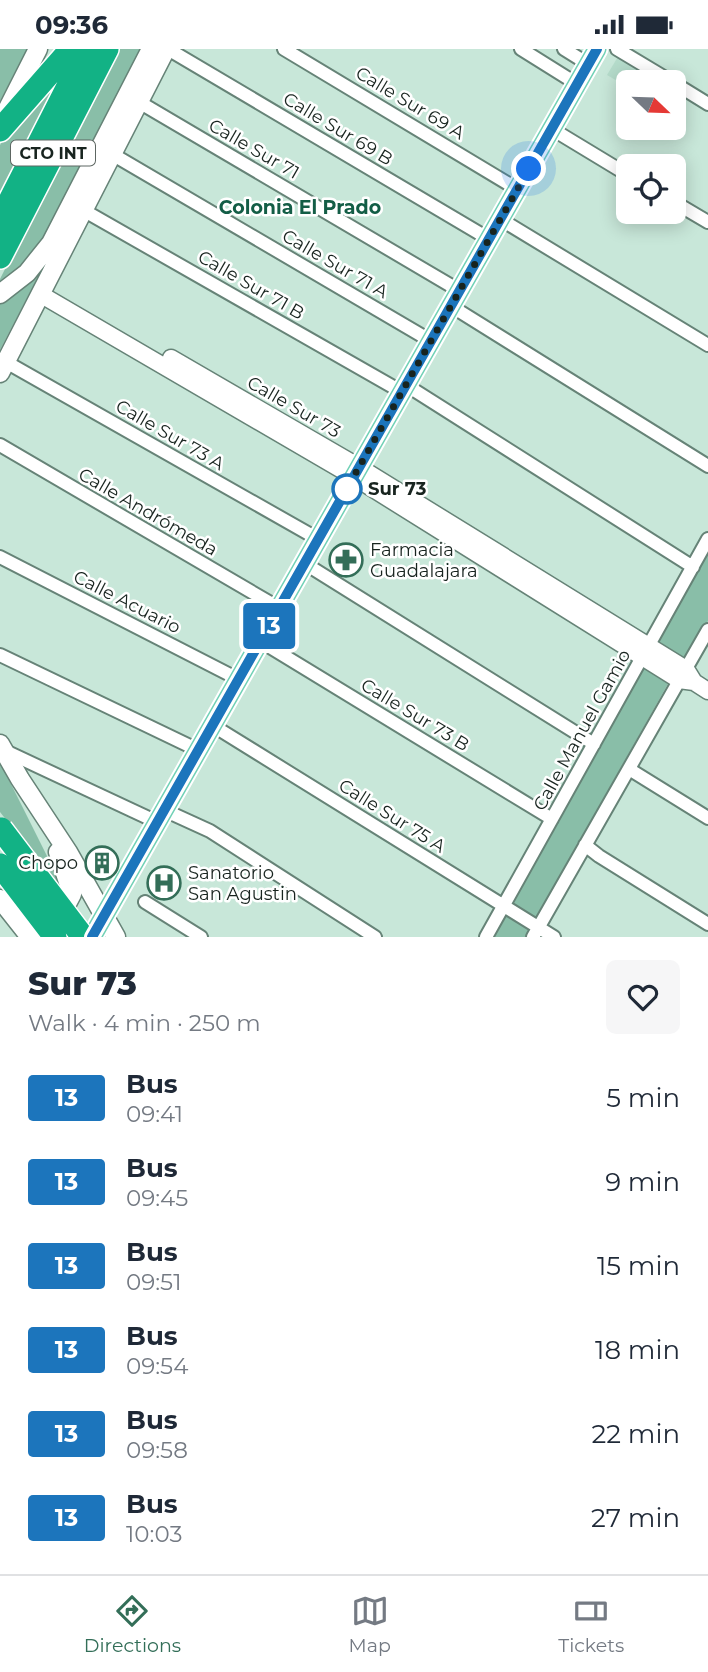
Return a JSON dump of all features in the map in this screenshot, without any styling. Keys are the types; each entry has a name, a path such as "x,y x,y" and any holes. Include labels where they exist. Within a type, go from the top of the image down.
{"highway":[{"path":"0,130 71,49"},
{"name":"CTO INT","path":"0,219 87,49"},
{"name":"CTO INT","path":"0,257 107,49"},
{"path":"0,828 83,937"},
{"path":"0,865 55,937"}],"main road":[{"name":"CTO INT","path":"0,124 38,49"},
{"path":"0,294 27,273 51,243 151,49"},
{"name":"CTO INT","path":"3,367 167,49"},
{"path":"92,937 592,56"},
{"path":"1,747 68,852 116,937"},
{"path":"42,813 72,894 48,937"},
{"path":"0,899 30,937"},
{"path":"0,916 16,937"}],"street":[{"name":"Calle Sur 69 B","path":"167,49 489,239"},
{"name":"Calle Sur 69 A","path":"284,49 517,189"},
{"path":"521,49 577,84"},
{"path":"564,49 592,56"},
{"path":"617,49 652,70"},
{"path":"686,91 708,104"},
{"name":"Calle Sur 71","path":"139,102 455,298"},
{"path":"552,129 616,168"},
{"name":"Calle Sur 71 A","path":"112,154 431,341"},
{"path":"686,209 708,222"},
{"name":"Calle Sur 71 B","path":"83,210 404,388 693,567"},
{"path":"500,219 708,345"},
{"name":"Calle Sur 73","path":"43,289 356,472 692,680"},
{"path":"455,298 708,466"},
{"name":"Calle Sur 73 A","path":"3,367 318,539"},
{"name":"Calle Andrómeda","path":"0,445 279,608"},
{"name":"Calle Manuel Gamio","path":"486,937 708,539"},
{"name":"Calle Acuario","path":"0,557 239,679"},
{"path":"304,563 594,744"},
{"path":"536,932 629,769 692,680 708,630"},
{"name":"Calle Sur 73 B","path":"260,641 552,819"},
{"path":"0,655 198,750"},
{"name":"Calle Sur 75 A","path":"212,725 503,906 536,932 554,937"},
{"path":"1,747 161,816 210,831 375,937"},
{"path":"629,769 708,818"},
{"path":"585,845 708,924"},
{"path":"145,902 201,937"}],"shaded area":[{"path":"0,49 27,49 0,101"},
{"path":"116,49 145,49 60,235 0,350 0,279"},
{"path":"74,54 0,193 0,145 16,121"},
{"path":"619,55 641,70 616,70 616,80 607,75"},
{"path":"708,549 708,621 684,664 654,645"},
{"path":"644,668 669,682 526,937 491,937"},
{"path":"0,762 68,898 0,812"}],"bus line":[{"name":"13","path":"92,937 597,49"}],"place":[{"name":"Sur 73","path":"347,489"},
{"name":"Farmacia Guadalajara","path":"346,560"},
{"name":"Chopo","path":"102,863"},
{"name":"Sanatorio San Agustin","path":"164,883"}],"district":[{"name":"Colonia El Prado","path":"300,207"}],"route":[{"path":"347,489 342,497 529,169"}]}
